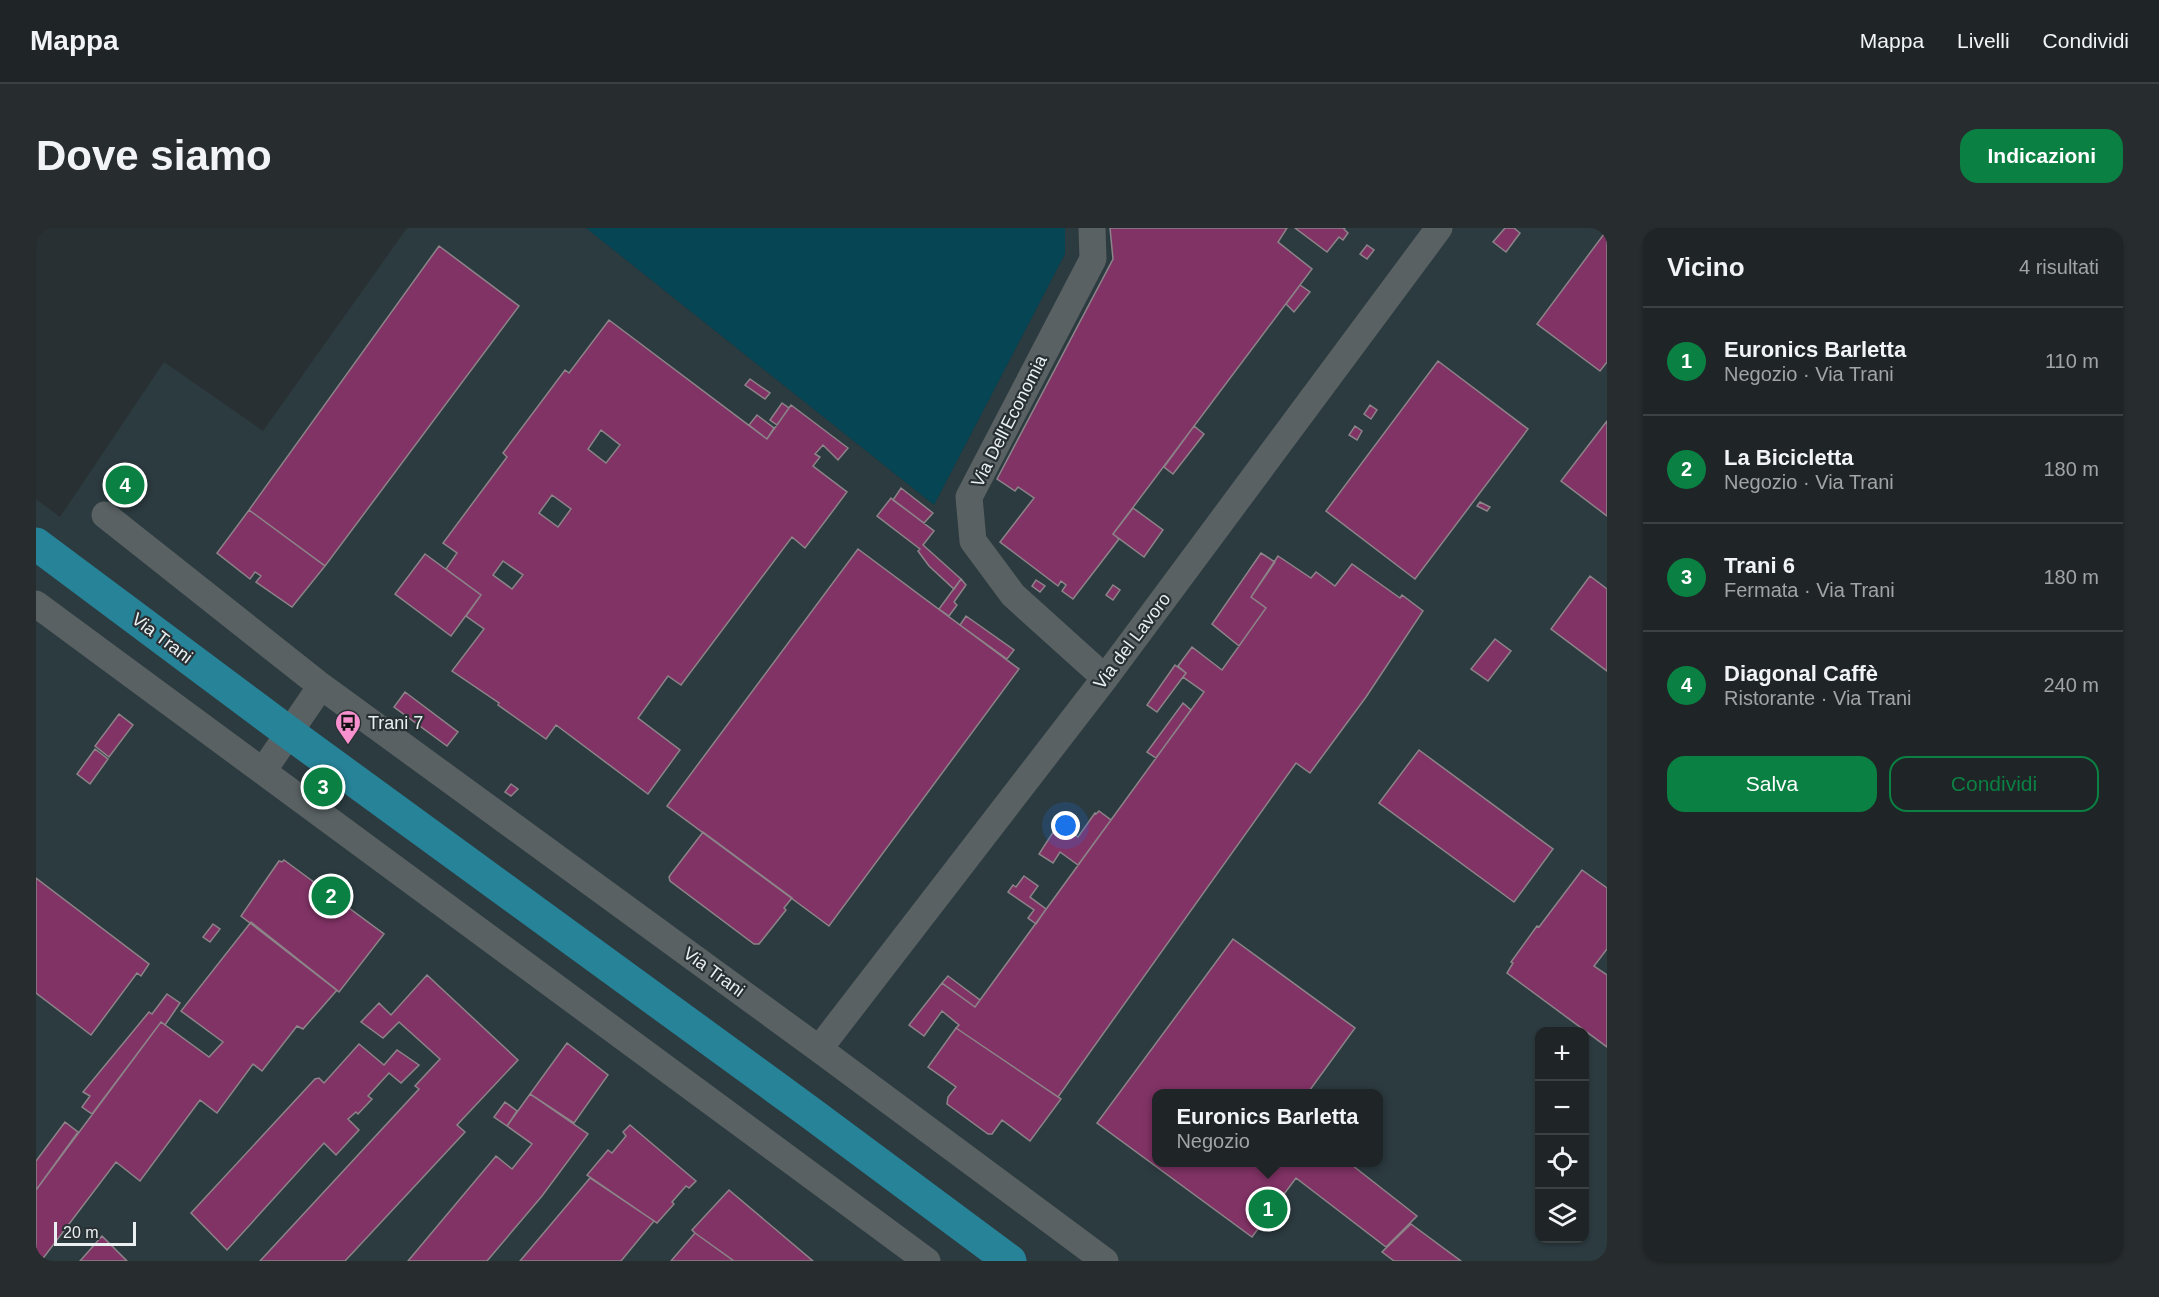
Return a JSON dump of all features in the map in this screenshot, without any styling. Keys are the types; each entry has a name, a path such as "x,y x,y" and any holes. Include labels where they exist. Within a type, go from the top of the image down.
{"main road":[{"name":"Via Trani","path":"36,544 288,732 1010,1261"}],"street":[{"name":"Via Dell'Economia","path":"1092,228 1092,259 969,497 973,541 1013,595 1105,678"},
{"name":"Via del Lavoro","path":"819,1049 1105,678 1439,228"},
{"name":"Via Trani","path":"105,515 321,686 819,1049 1105,1261"},
{"path":"36,604 927,1261"},
{"path":"263,771 321,686"}],"shaded area":[{"path":"407,228 586,228 934,505 1065,254 1065,228 1607,228 1607,1261 36,1261 36,499 60,517 164,362 263,431"},
{"path":"586,228 1065,228 1065,254 934,505"}],"building":[{"path":"1110,228 1287,228 1278,242 1312,269 1113,534 1119,539 1073,599 1062,591 1066,585 1061,581 1058,586 1000,542 1034,498 1018,487 1015,491 997,479 1113,259"},
{"path":"1295,228 1345,228 1348,233 1343,240 1339,237 1327,252"},
{"path":"1505,228 1514,228 1520,233 1506,252 1493,242"},
{"path":"1607,230 1607,362 1600,371 1537,324"},
{"path":"1367,245 1374,250 1367,259 1360,254"},
{"path":"439,246 519,306 325,566 249,510"},
{"path":"1300,285 1310,292 1294,312 1286,304"},
{"path":"609,320 767,439 791,405 848,448 838,460 823,445 815,454 820,457 813,466 847,492 805,548 792,537 681,685 668,676 638,718 680,750 648,794 556,725 546,739 452,671 484,629 466,616 481,595 446,569 457,553 443,543 507,457 503,453 565,370 569,373","holes":["601,430 620,445 606,463 588,449","552,495 571,509 558,527 539,513","503,561 523,575 512,589 493,575"]},
{"path":"1438,361 1528,429 1415,579 1326,511"},
{"path":"750,379 770,393 765,399 745,385"},
{"path":"782,403 789,408 777,425 770,420"},
{"path":"1370,405 1377,410 1371,419 1364,414"},
{"path":"757,415 774,428 767,439 749,425"},
{"path":"1607,421 1607,516 1561,481"},
{"path":"1194,426 1204,434 1173,474 1164,467"},
{"path":"1355,426 1362,431 1357,440 1349,435"},
{"path":"901,488 933,513 924,523 893,500"},
{"path":"891,498 934,531 923,545 961,579 954,589 929,566 918,551 920,549 877,516"},
{"path":"1480,502 1490,507 1487,511 1477,506"},
{"path":"1133,508 1163,530 1144,557 1113,534"},
{"path":"249,510 325,566 292,607 256,582 261,576 255,572 250,579 217,553"},
{"path":"858,549 1019,669 829,926 667,806"},
{"path":"1261,553 1275,562 1251,597 1266,608 1239,646 1212,624"},
{"path":"425,554 481,595 451,636 395,594"},
{"path":"1278,556 1311,578 1316,572 1335,586 1352,564 1400,598 1402,595 1423,611 1366,697 1310,773 1296,763 1058,1097 956,1028 959,1025 942,1011 924,1036 909,1025 942,983 975,1007 1204,692 1183,677 1186,673 1178,666 1192,647 1222,670 1266,608 1251,597"},
{"path":"1590,576 1607,589 1607,671 1551,629"},
{"path":"961,579 966,585 954,602 957,605 949,616 939,609"},
{"path":"1036,580 1045,586 1040,592 1032,586"},
{"path":"1113,585 1120,590 1113,600 1106,595"},
{"path":"966,616 1014,650 1007,659 960,625"},
{"path":"1495,639 1511,651 1488,681 1471,669"},
{"path":"1175,665 1186,673 1157,712 1147,705"},
{"path":"405,692 458,732 447,746 394,707"},
{"path":"1183,703 1191,710 1156,758 1147,752"},
{"path":"119,714 133,725 109,757 95,746"},
{"path":"95,749 108,759 90,784 77,774"},
{"path":"1419,750 1553,849 1514,902 1379,803"},
{"path":"511,784 518,789 511,796 505,792"},
{"path":"1099,811 1111,820 1078,865 1060,852 1053,863 1039,854 1059,823 1078,837 1095,813"},
{"path":"703,832 792,898 784,908 786,910 759,944 754,944 670,881 671,874"},
{"path":"284,860 384,934 339,992 241,916 279,861"},
{"path":"1582,870 1607,888 1607,949 1594,966 1607,975 1607,1047 1589,1034 1589,1027 1580,1027 1507,973 1513,963 1511,962 1537,926 1539,927"},
{"path":"1024,876 1038,886 1030,897 1046,909 1036,924 1028,918 1034,910 1008,892 1013,885 1016,887"},
{"path":"36,878 149,964 141,976 137,973 91,1035 36,993"},
{"path":"251,922 337,990 303,1029 297,1026 262,1071 253,1064 217,1113 200,1100 140,1181 116,1162 41,1261 36,1261 36,1190 161,1022 209,1057 223,1042 181,1011"},
{"path":"213,924 220,929 210,942 203,937"},
{"path":"1233,939 1355,1028 1311,1089 1152,1089 1152,1163 1097,1123"},
{"path":"427,975 518,1060 457,1125 465,1132 345,1261 260,1261 419,1089 415,1086 440,1059 399,1022 383,1038 361,1022 379,1003 391,1015"},
{"path":"948,976 980,1000 975,1007 942,983"},
{"path":"167,994 180,1003 165,1025 161,1022 92,1114 82,1107 90,1096 83,1092 149,1012 152,1014"},
{"path":"956,1028 1061,1099 1030,1141 1002,1120 992,1134 988,1134 947,1104 948,1097 956,1087 928,1067"},
{"path":"567,1043 608,1075 574,1123 530,1094"},
{"path":"359,1044 384,1065 397,1050 419,1065 401,1083 389,1073 368,1096 372,1099 358,1114 356,1112 348,1119 359,1130 336,1155 324,1143 227,1250 191,1213 315,1079 319,1078 324,1083"},
{"path":"530,1094 588,1134 542,1196 487,1261 408,1261 496,1156 512,1169 532,1144 507,1126"},
{"path":"505,1102 517,1111 507,1126 494,1117"},
{"path":"65,1122 78,1132 36,1190 36,1161"},
{"path":"630,1125 696,1181 689,1188 686,1186 657,1223 587,1175 608,1150 612,1153 626,1136 623,1132"},
{"path":"1157,1167 1354,1167 1417,1216 1386,1247 1296,1178 1252,1237"},
{"path":"590,1178 654,1221 621,1261 520,1261"},
{"path":"729,1190 813,1261 734,1261 695,1233 692,1230"},
{"path":"1411,1224 1461,1261 1394,1261 1382,1252"},
{"path":"695,1233 734,1261 671,1261"},
{"path":"102,1236 127,1261 80,1261"}],"place":[{"name":"Diagonal Caffè","path":"125,485"},
{"name":"Trani 7","path":"348,746"},
{"name":"Trani 6","path":"323,787"},
{"name":"La Bicicletta","path":"331,896"},
{"name":"Euronics Barletta","path":"1268,1209"}]}
